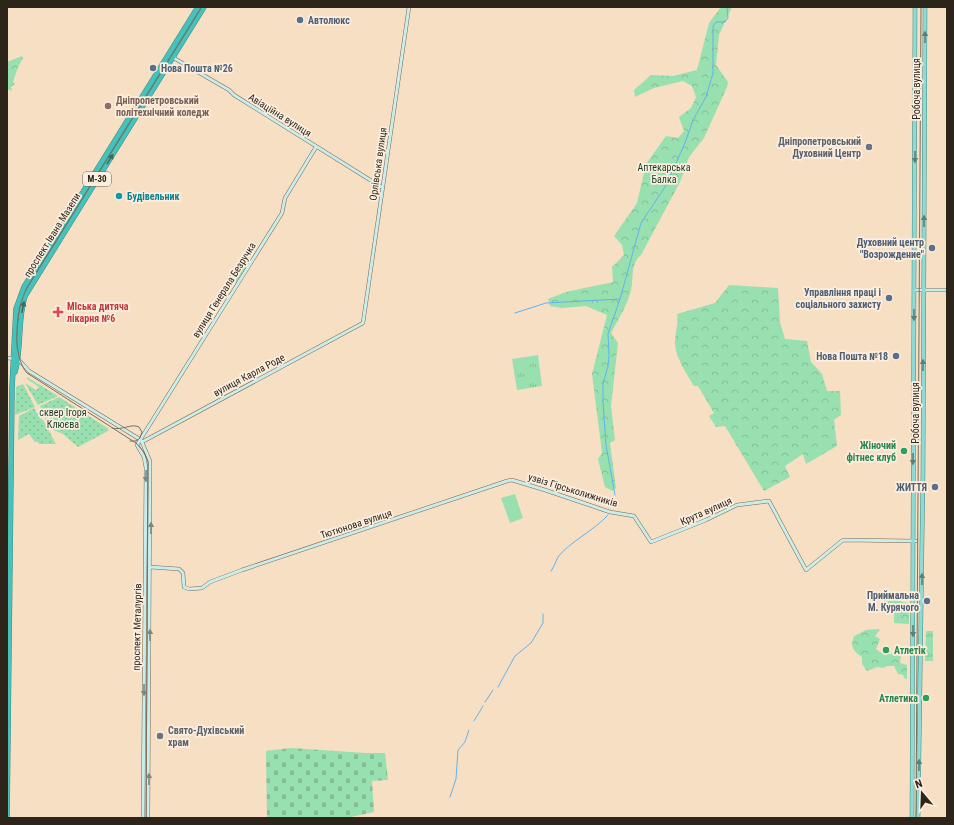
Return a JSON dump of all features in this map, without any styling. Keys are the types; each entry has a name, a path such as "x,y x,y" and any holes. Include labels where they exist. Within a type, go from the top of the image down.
{"highway":[{"name":"проспект Івана Мазепи","path":"171,56 198,7"},
{"name":"проспект Івана Мазепи","path":"16,359 16,309 24,286 204,7"},
{"name":"М-30","path":"7,818 13,378 16,359"}],"main road":[{"name":"Робоча вулиця","path":"912,818 915,541 915,7"},
{"name":"Робоча вулиця","path":"918,818 923,471 925,7"}],"street":[{"name":"Орлівська вулиця","path":"363,323 409,7"},
{"name":"Авіаційна вулиця","path":"171,56 229,90 230,93 383,188"},
{"name":"вулиця Генерала Безручка","path":"141,441 282,213 285,198 316,147"},
{"path":"914,290 947,290"},
{"name":"вулиця Карла Роде","path":"141,441 363,323"},
{"path":"7,358 16,359 29,371 141,441"},
{"name":"проспект Металургів","path":"143,818 146,468 144,457 138,446 141,441 147,451 151,469 148,818"},
{"name":"узвіз Гірськолижників","path":"507,481 512,480 610,512 634,516 651,542"},
{"name":"Тютюнова вулиця","path":"150,568 179,569 183,573 184,587 190,589 202,588 210,582 507,481"},
{"name":"Крута вулиця","path":"651,542 706,520 737,505 769,501 806,570 843,540 915,541"}],"green space":[{"name":"Аптекарська Балка","path":"721,7 732,7 719,35 716,65 728,82 727,87 704,138 689,157 680,182 641,255 635,263 628,301 611,333 618,343 611,406 615,440 610,443 616,488 612,491 605,487 598,459 602,453 592,374 607,315 586,306 562,308 550,306 548,299 566,292 613,282 612,267 624,255 622,245 614,236 637,203 646,164 666,136 678,138 684,131 679,117 691,108 696,97 692,86 683,81 654,88 635,97 634,90 651,75 673,76 697,70 709,23"},
{"path":"22,56 23,58 13,82 15,84 11,87 12,91 7,89 7,62"},
{"path":"239,261 247,266 236,283 228,278"},
{"path":"729,285 778,288 780,322 785,339 807,341 811,362 822,374 827,391 840,391 841,415 834,420 837,446 806,464 803,454 785,466 790,477 764,491 725,426 716,427 709,416 714,413 698,386 694,386 677,354 675,338 678,321 677,314 715,303"},
{"path":"538,355 542,386 517,390 512,359"},
{"name":"сквер Ігоря Клюєва","path":"27,377 58,396 38,405 25,383 36,390 39,387 27,379"},
{"name":"сквер Ігоря Клюєва","path":"23,384 35,407 15,415 16,387"},
{"name":"сквер Ігоря Клюєва","path":"59,397 109,429 108,431 78,447 63,434 49,428 40,406"},
{"name":"сквер Ігоря Клюєва","path":"34,408 43,420 56,444 39,444 38,442 35,442 29,434 18,440 19,416"},
{"path":"515,494 523,518 510,523 501,498"},
{"path":"885,596 898,598 902,602 909,603 909,624 894,623 894,612 882,599"},
{"path":"866,630 880,630 875,636 880,639 876,649 884,655 897,653 901,655 900,663 907,665 907,679 905,679 903,675 898,674 894,666 887,666 884,668 877,667 867,671 862,664 862,657 854,651 852,643 854,636"},
{"path":"926,631 933,631 933,661 925,661"},
{"path":"291,748 385,753 388,780 372,781 374,812 346,818 267,818 266,751"}],"waterway":[{"path":"615,495 606,445 603,402 603,384 608,366 609,355 608,334 620,299 641,223 665,187 685,143 693,120 706,97 713,73 713,26 716,22 725,22 728,18 727,7"},
{"path":"515,313 546,303 620,299"},
{"path":"551,571 562,552 603,521 608,515"},
{"path":"498,687 515,656 531,643 543,623 543,614"},
{"path":"485,702 493,690"},
{"path":"474,721 483,706"},
{"path":"450,797 456,779 458,750 465,742 469,730"}],"tram line":[{"path":"146,818 148,462 144,452 136,443 27,373 22,365 19,355 17,331 20,307 27,288 202,7"},
{"path":"916,818 921,7"},
{"path":"112,428 119,429 133,426 139,427 142,432 140,438 136,441 130,441"}],"place":[{"name":"Автолюкс","path":"300,20"},
{"name":"Нова Пошта №26","path":"153,68"},
{"name":"Дніпропетровський політехнічний коледж","path":"108,106"},
{"name":"Дніпропетровський Духовний Центр","path":"869,147"},
{"name":"Будівельник","path":"119,196"},
{"name":"Духовний центр \"Возрождение\"","path":"932,248"},
{"name":"Управління праці і соціального захисту","path":"889,298"},
{"name":"МІська дитяча лікарня №6","path":"58,312"},
{"name":"Нова Пошта №18","path":"896,356"},
{"name":"Жіночий фітнес клуб","path":"904,451"},
{"name":"ЖИТТЯ","path":"935,487"},
{"name":"Приймальна М. Курячого","path":"927,601"},
{"name":"Атлетік","path":"886,650"},
{"name":"Атлетика","path":"926,698"},
{"name":"Свято-Духівський храм","path":"160,736"}]}
